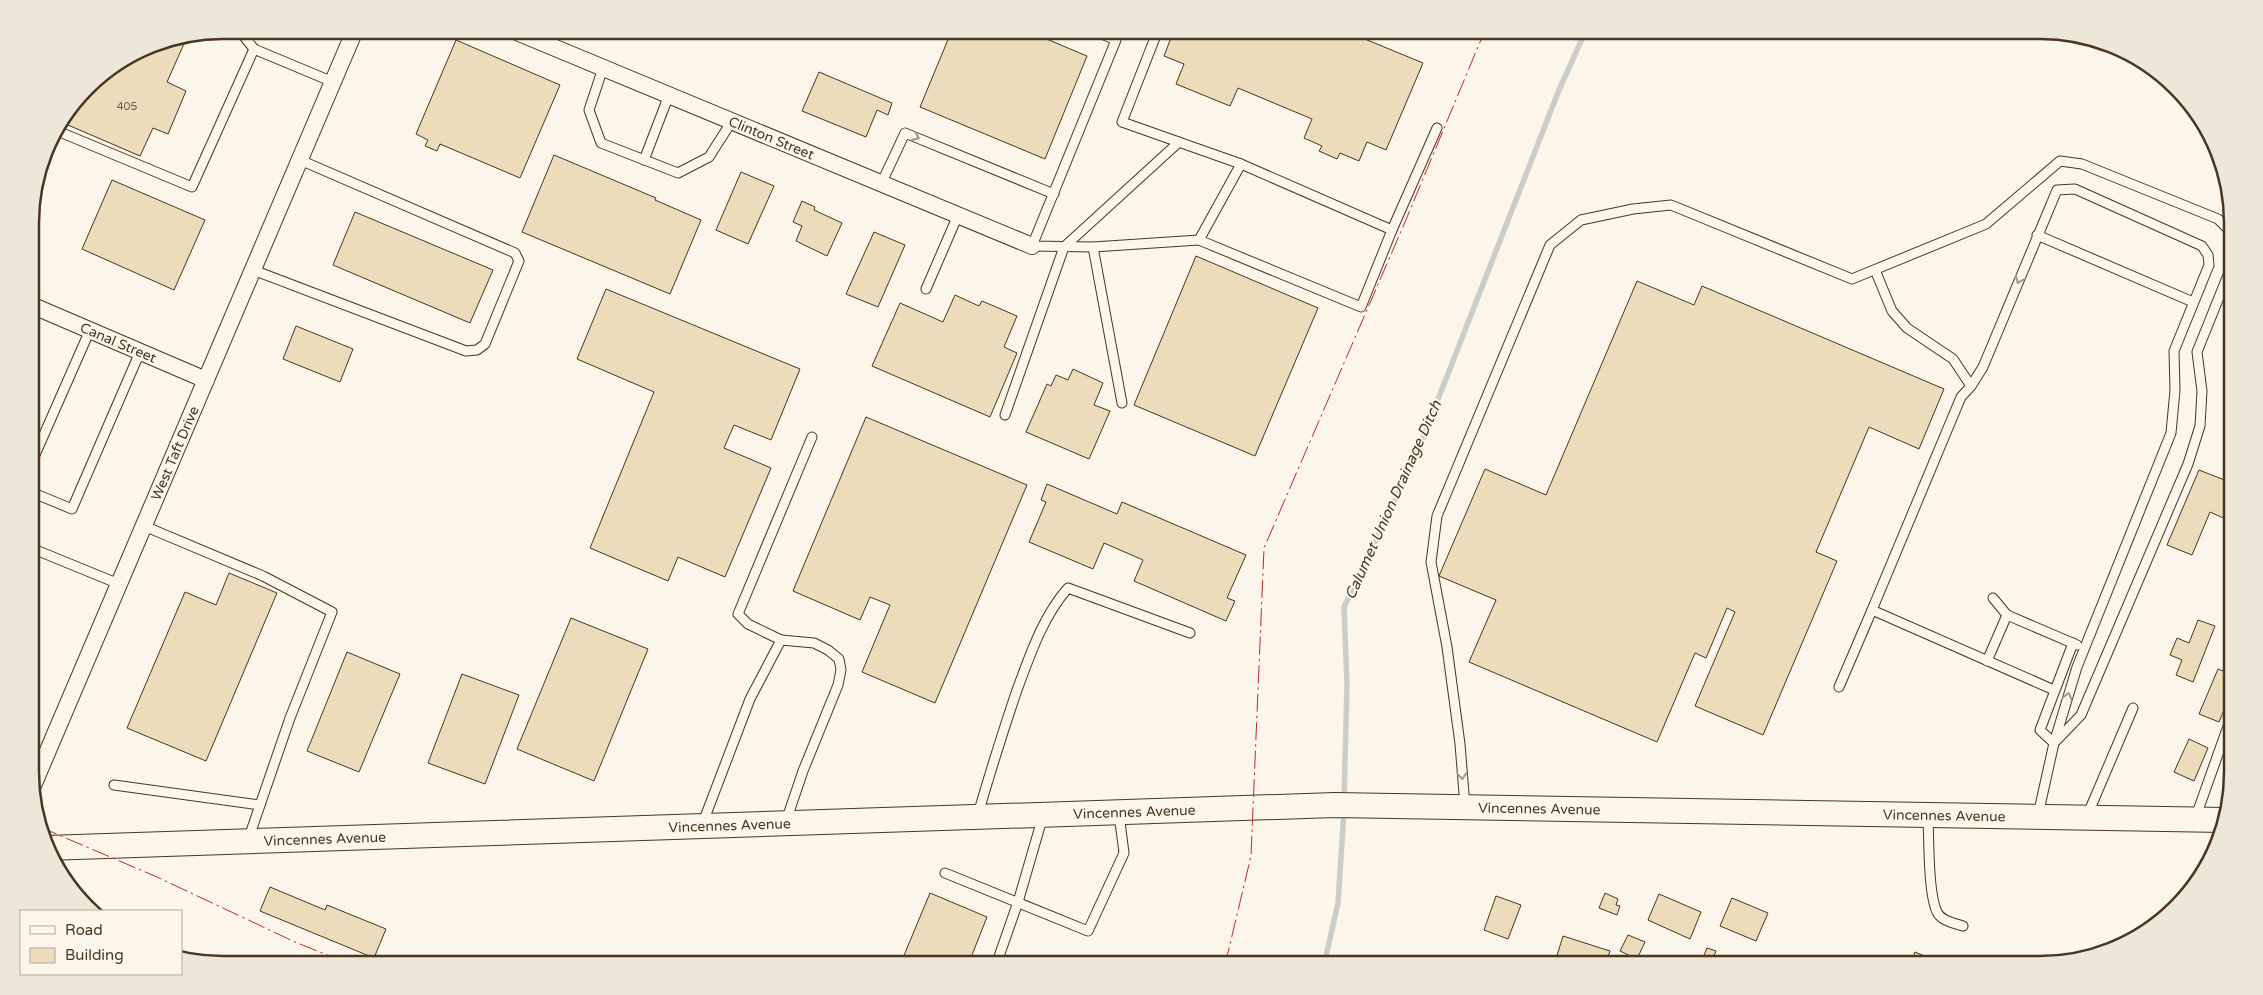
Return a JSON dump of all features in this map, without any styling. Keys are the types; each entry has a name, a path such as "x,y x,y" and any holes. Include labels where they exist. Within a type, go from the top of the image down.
{"street":[{"name":"West Taft Drive","path":"39,772 351,39"},
{"name":"Clinton Street","path":"534,39 882,182 1032,246"},
{"name":"Canal Street","path":"39,308 206,380"},
{"name":"Vincennes Avenue","path":"55,848 1335,805 2218,820"}],"lane":[{"path":"246,39 254,49 333,82"},
{"path":"1114,39 1116,40 1032,246 1093,247 1199,240 1360,307 1437,128"},
{"path":"1154,39 1122,122 1241,164 1392,230"},
{"path":"62,133 192,187 254,49"},
{"path":"603,68 589,110 601,143 678,173 709,157 732,121"},
{"path":"644,160 669,95"},
{"path":"882,182 906,133 1054,194"},
{"path":"1005,415 1064,247 1179,142"},
{"path":"253,270 466,351 477,350 485,344 519,261 516,253 300,160"},
{"path":"1465,807 1460,744 1431,562 1438,516 1550,245 1581,220 1633,209 1671,205 1852,279 1986,224 2060,161 2082,164 2218,219 2224,225"},
{"path":"1199,240 1241,164"},
{"path":"1839,687 1961,397 1971,386 1983,367 2057,190 2075,189 2202,246 2208,254 2209,265 2174,352 2175,390 2171,433 2084,648 2054,743 2038,817"},
{"path":"926,289 958,215"},
{"path":"2038,235 2193,302"},
{"path":"1093,247 1122,403"},
{"path":"1875,270 1892,311 1906,328 1953,359 1971,386"},
{"path":"2054,743 2081,715 2188,464 2200,426 2202,391 2197,352 2224,285"},
{"path":"39,446 90,330"},
{"path":"39,495 72,509 140,352"},
{"path":"785,823 838,685 841,670 839,658 814,643 781,640 748,624 738,614 812,437"},
{"path":"144,526 263,576 332,612 290,718 247,841"},
{"path":"39,551 119,584"},
{"path":"977,817 998,744 1026,666 1054,606 1068,588 1190,633"},
{"path":"1993,598 2006,615 2084,648"},
{"path":"1872,610 2054,690"},
{"path":"1987,661 2006,615"},
{"path":"702,826 750,699 781,640"},
{"path":"2054,743 2040,730 2073,643"},
{"path":"2087,817 2133,708"},
{"path":"2194,819 2224,737"},
{"path":"114,785 260,804"},
{"path":"945,873 1088,932 1124,853 1119,812"},
{"path":"1928,815 1932,887 1937,912 1947,921 1963,926"},
{"path":"999,956 1018,902 1043,816"}],"building":[{"path":"948,39 1046,39 1087,56 1045,159 920,107"},
{"path":"1171,39 1365,39 1423,63 1386,150 1367,142 1359,161 1340,153 1337,159 1319,151 1322,146 1304,138 1312,119 1238,88 1230,106 1176,84 1184,64 1164,56"},
{"path":"456,40 560,85 520,178 440,144 437,151 425,146 428,140 416,134"},
{"path":"185,42 167,82 186,91 168,134 153,128 140,156 67,125 92,92 130,63 163,48"},
{"path":"819,72 892,103 888,115 877,110 866,137 802,111"},
{"path":"554,155 656,198 655,200 701,220 670,294 522,232"},
{"path":"741,172 774,186 748,244 716,230"},
{"path":"112,180 205,220 174,290 82,249"},
{"path":"802,201 815,207 814,210 842,223 827,256 796,241 802,226 793,222"},
{"path":"355,212 493,270 470,323 333,265"},
{"path":"874,232 905,245 878,307 846,294"},
{"path":"1196,256 1318,308 1255,456 1134,405"},
{"path":"1637,281 1694,305 1702,286 1944,389 1919,449 1869,427 1816,552 1837,561 1763,735 1695,706 1735,612 1727,608 1706,658 1695,653 1657,742 1469,662 1496,600 1439,576 1485,469 1546,495"},
{"path":"606,289 800,369 771,440 734,425 724,448 771,468 725,577 678,557 668,581 590,548 654,392 577,359"},
{"path":"955,295 979,306 982,301 1017,316 1004,347 1017,353 990,417 872,366 900,303 943,322"},
{"path":"296,326 353,349 340,382 283,359"},
{"path":"1073,369 1103,383 1094,405 1110,411 1089,459 1026,432 1047,384 1051,386 1056,375 1068,380"},
{"path":"866,417 1027,485 935,703 862,672 890,605 870,597 860,620 793,591"},
{"path":"2199,470 2224,480 2224,518 2210,512 2192,555 2167,545"},
{"path":"1047,484 1117,514 1122,502 1246,555 1227,598 1235,601 1226,621 1134,581 1143,560 1104,543 1093,569 1029,542 1046,502 1041,500"},
{"path":"229,573 277,593 206,761 127,728 185,592 216,605"},
{"path":"571,618 648,649 594,781 517,749"},
{"path":"2198,620 2215,626 2193,682 2176,675 2182,660 2170,655 2177,638 2189,643"},
{"path":"347,652 400,674 359,772 307,751"},
{"path":"2218,669 2224,671 2224,710 2219,722 2199,714"},
{"path":"462,674 519,695 485,784 428,763"},
{"path":"2189,739 2208,748 2194,781 2174,772"},
{"path":"270,887 325,910 327,905 386,929 375,956 369,956 260,911"},
{"path":"930,893 987,917 972,956 904,956"},
{"path":"1605,893 1618,899 1616,905 1620,906 1617,915 1599,908"},
{"path":"1659,894 1701,912 1690,939 1648,920"},
{"path":"1496,896 1521,905 1508,939 1484,930"},
{"path":"1732,898 1768,913 1756,941 1720,926"},
{"path":"1628,935 1645,942 1638,956 1631,956 1620,951"},
{"path":"1563,936 1610,951 1608,956 1557,956"},
{"path":"1707,948 1716,951 1714,956 1704,956"},
{"path":"1915,952 1925,956 1913,956"}],"waterway":[{"name":"Calumet Union Drainage Ditch","path":"1344,799 1347,685 1344,607 1415,458 1559,90 1582,39"},
{"name":"Calumet Union Drainage Ditch","path":"1326,956 1338,903 1344,811"}],"power":[{"path":"1227,956 1251,856 1264,548 1405,222 1481,39"},
{"path":"48,830 157,877 295,942 330,956"}]}
